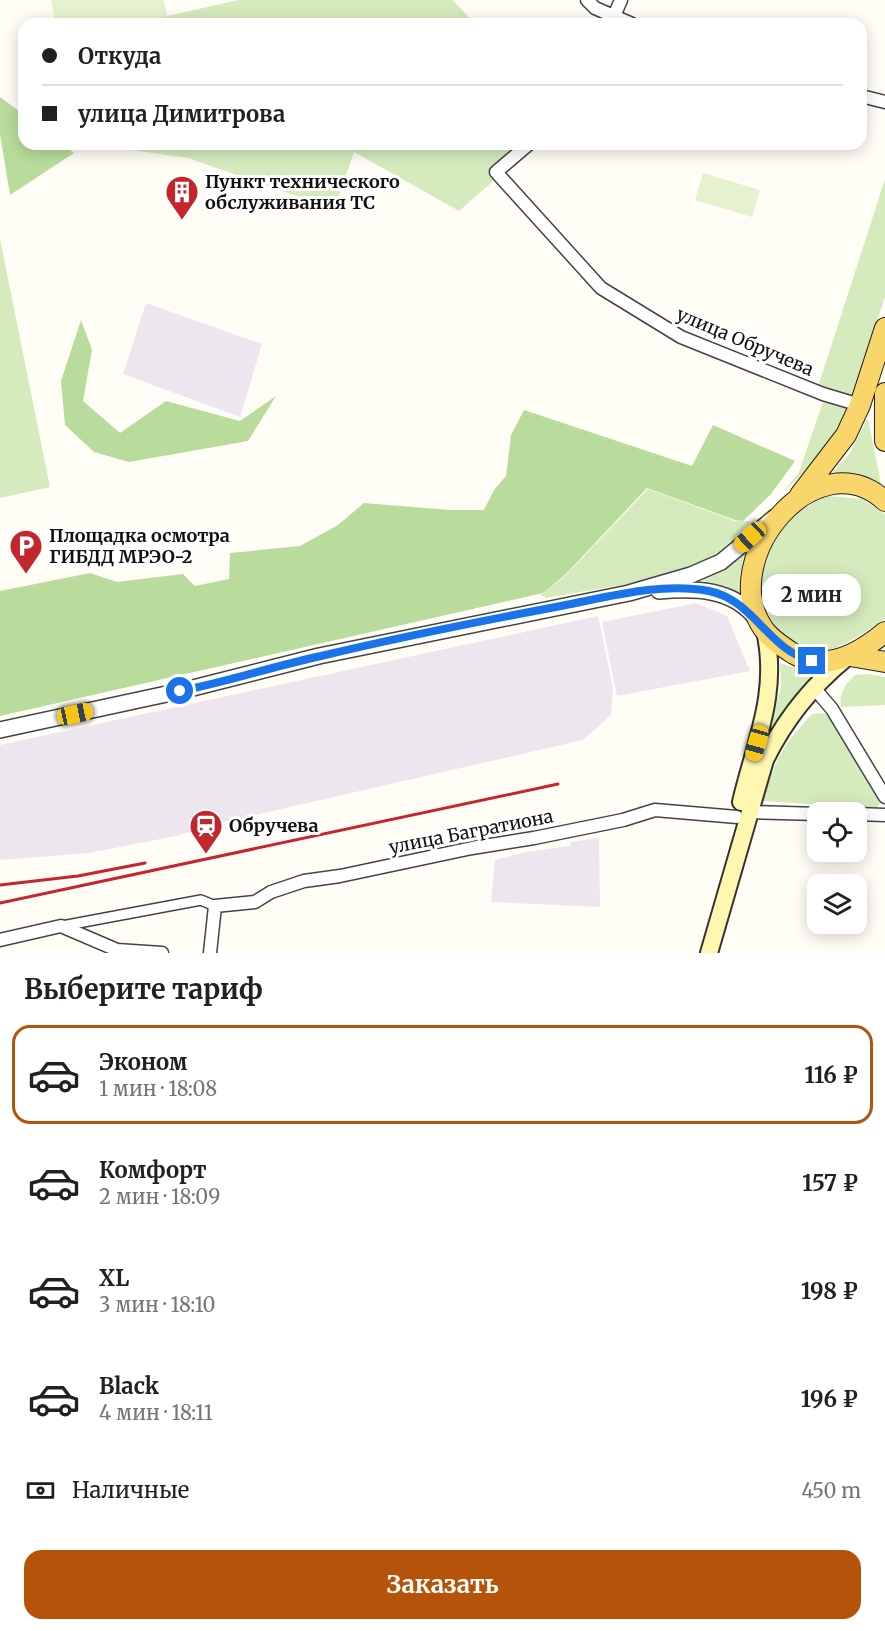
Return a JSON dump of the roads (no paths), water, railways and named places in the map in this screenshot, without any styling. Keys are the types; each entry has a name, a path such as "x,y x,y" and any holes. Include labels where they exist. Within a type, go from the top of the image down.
{"main road":[{"path":"709,953 733,875 743,814 770,689 770,655 753,594 754,564 765,534 846,435 860,405 885,328"},
{"path":"885,393 885,441"},
{"path":"790,505 820,487 837,485 862,488 885,501"},
{"path":"763,628 779,644 804,659 826,662 848,657 885,662"},
{"path":"699,953 743,814 777,736 815,689 848,657 885,632"}],"street":[{"path":"587,0 609,18"},
{"path":"614,18 621,0"},
{"path":"867,98 885,102"},
{"name":"улица Обручева","path":"522,150 496,172 601,288 681,337 823,394 860,405"},
{"path":"0,730 185,690 330,653 629,593 691,575 721,562 790,505"},
{"path":"629,593 687,589 711,591 744,606 763,628"},
{"path":"815,689 832,709 885,797"},
{"name":"улица Багратиона","path":"61,926 201,900 215,906 255,902 271,892 304,881 534,838 623,820 656,810 807,814"},
{"path":"867,814 885,815"},
{"path":"210,953 215,906"},
{"path":"0,940 61,926 117,950 162,953"}],"railway":[{"path":"0,903 558,784"},
{"path":"0,885 78,876 145,863"}],"place":[{"name":"Пункт технического обслуживания ТС","path":"182,221"},
{"name":"Площадка осмотра ГИБДД МРЭО-2","path":"26,575"},
{"name":"Обручева","path":"206,855"}]}
